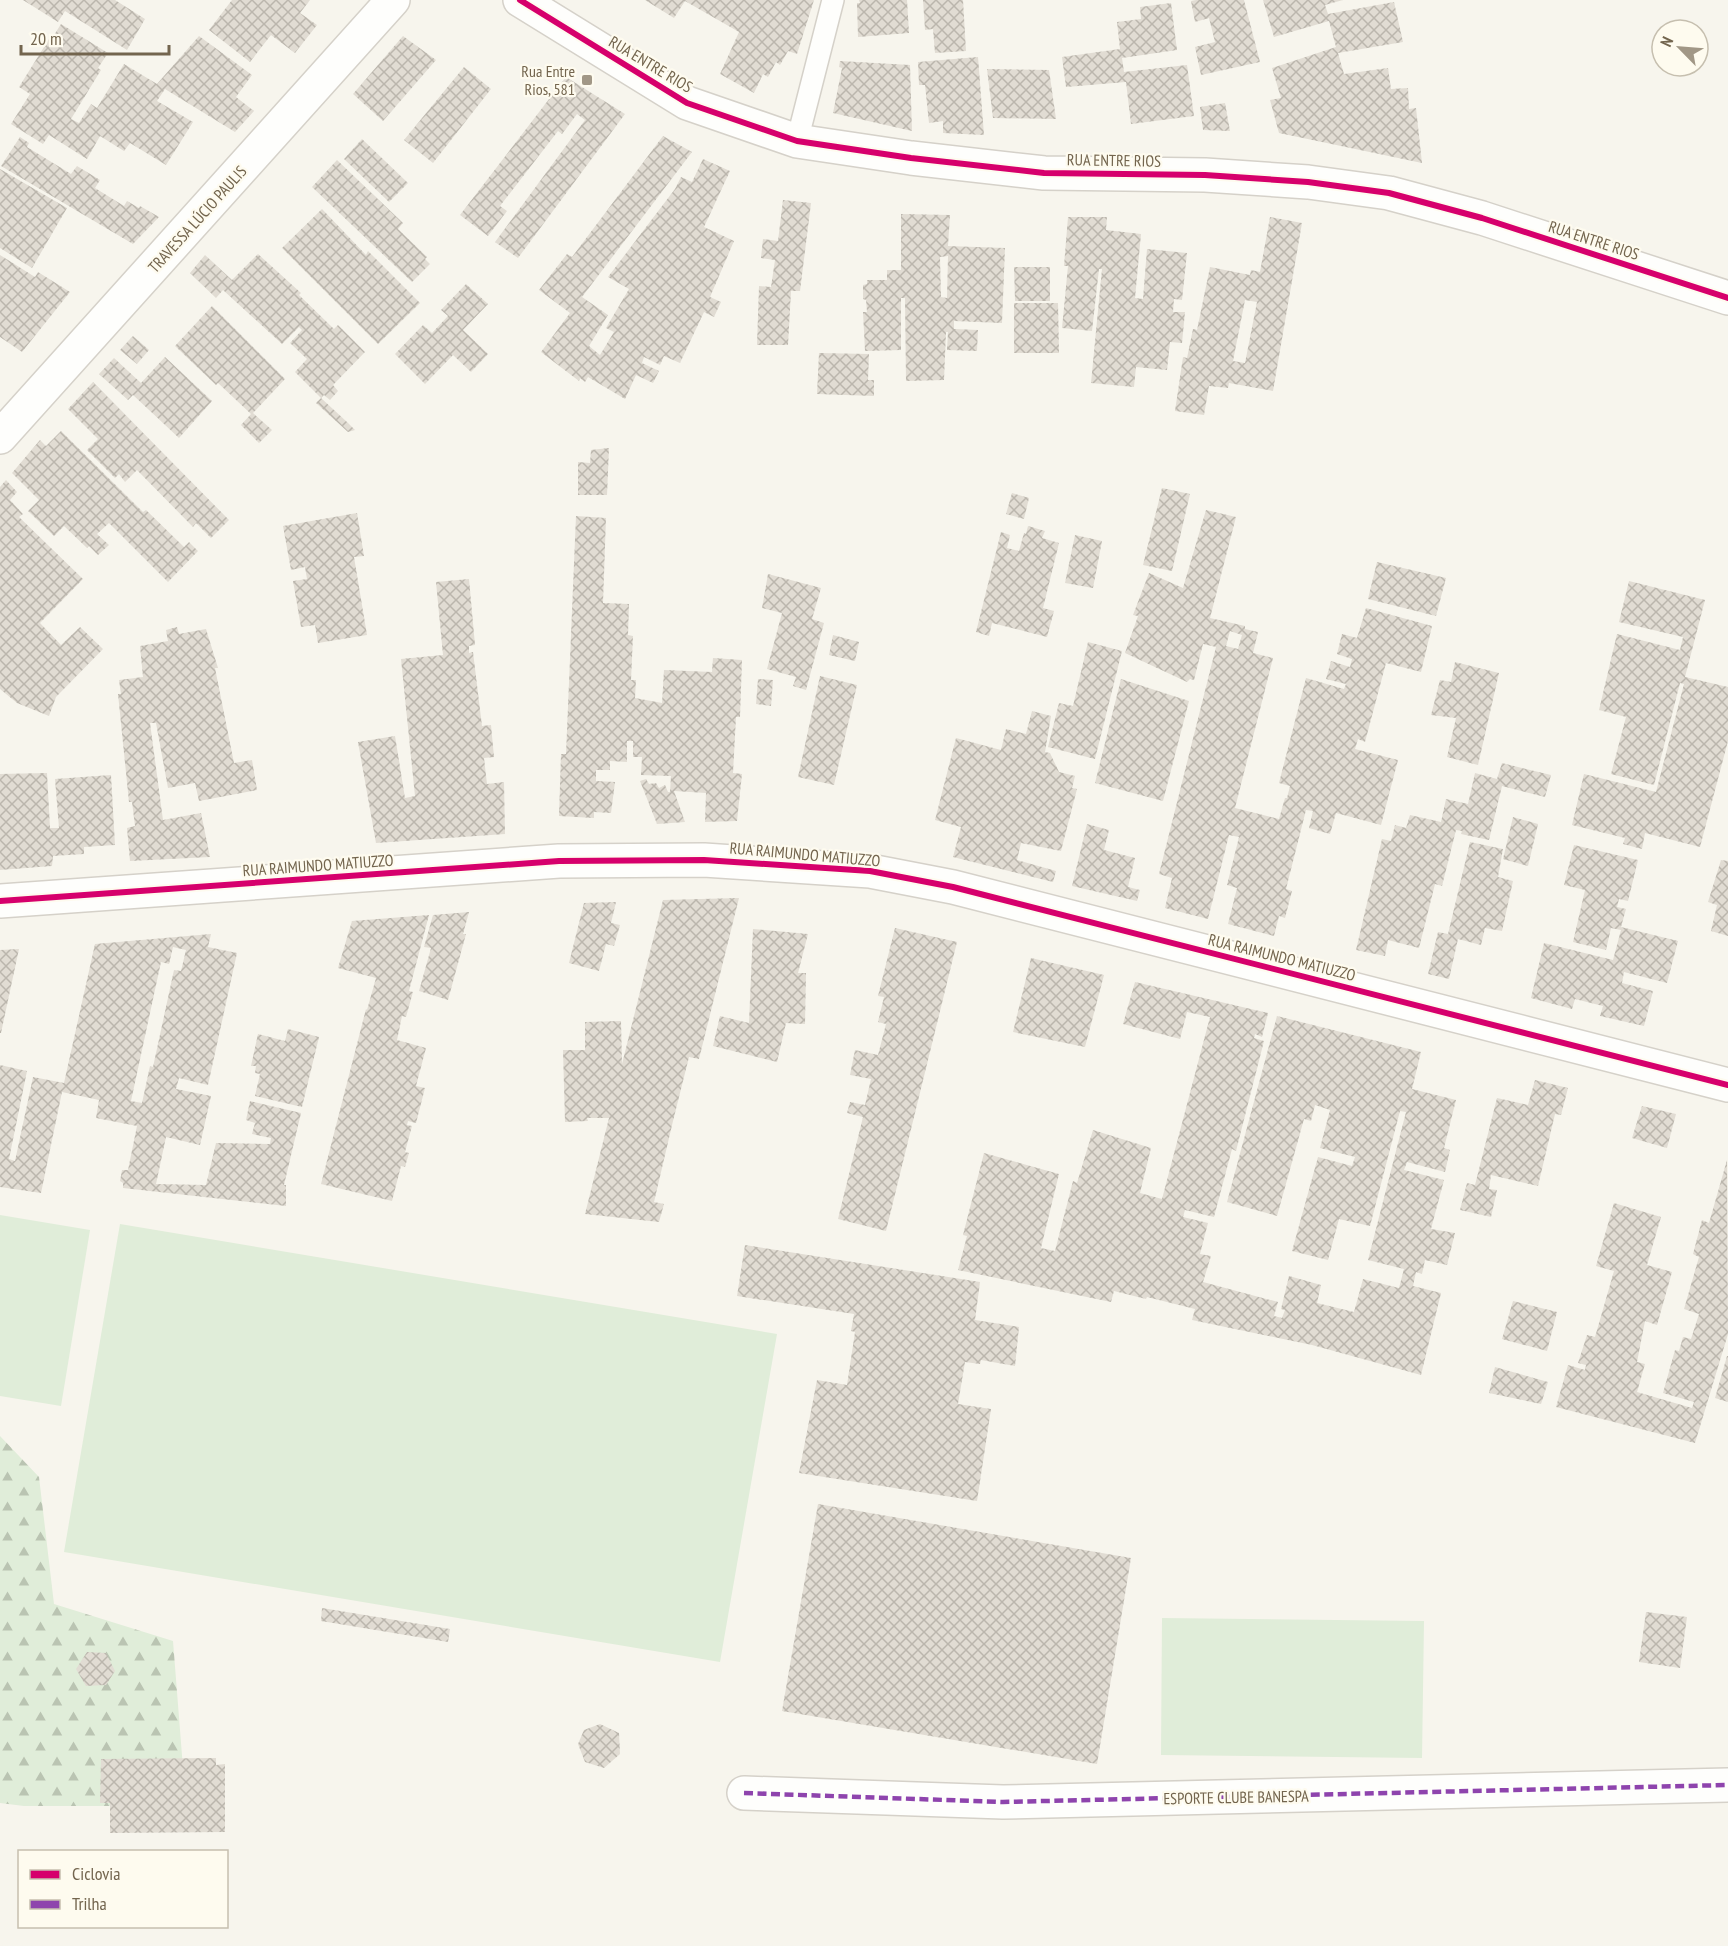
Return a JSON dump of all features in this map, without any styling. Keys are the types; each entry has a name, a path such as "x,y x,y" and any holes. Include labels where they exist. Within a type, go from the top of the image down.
{"street":[{"name":"TRAVESSA LÚCIO PAULIS","path":"0,437 393,0"},
{"name":"RUA ENTRE RIOS","path":"520,0 687,103 797,141 911,158 1044,173 1205,175 1308,182 1389,193 1482,218 1728,298"},
{"name":"RUA RAIMUNDO MATIUZZO","path":"0,901 559,861 704,860 870,871 954,887 1728,1085"},
{"name":"ESPORTE CLUBE BANESPA","path":"744,1793 1003,1802 1728,1785"}],"lane":[{"path":"797,141 833,0"}],"green space":[{"path":"0,1215 90,1230 61,1406 0,1396"},
{"path":"120,1224 777,1334 720,1662 64,1552"},
{"path":"0,1436 39,1477 54,1604 173,1641 186,1806 24,1806 0,1803"},
{"path":"1162,1618 1424,1621 1422,1758 1161,1755"}],"building":[{"path":"23,0 115,0 145,19 127,50 65,11 58,22"},
{"path":"232,0 310,0 300,13 317,25 295,53 271,35 250,62 209,30"},
{"path":"645,0 814,0 797,54 788,51 780,65 776,62 768,77 763,74 754,93 720,74 739,32 685,1 674,18"},
{"path":"859,0 907,0 909,33 858,37 857,3 860,3"},
{"path":"923,0 963,0 966,51 935,53 933,29 925,30"},
{"path":"1244,0 1260,62 1201,75 1195,47 1215,42 1209,18 1195,22 1191,1"},
{"path":"1263,0 1343,0 1325,5 1328,14 1394,2 1403,42 1338,53 1344,74 1388,68 1391,89 1408,88 1409,109 1416,108 1422,163 1279,133 1270,100 1281,98 1272,68 1336,47 1329,21 1274,37"},
{"path":"1171,3 1177,50 1122,58 1124,72 1187,65 1194,116 1131,124 1126,82 1066,87 1062,57 1120,49 1117,22 1141,19 1140,7"},
{"path":"61,24 108,53 98,68 101,70 71,119 79,123 91,104 97,108 124,64 157,84 199,36 252,75 236,97 254,111 235,132 165,89 157,101 193,122 166,165 130,143 124,151 100,136 87,159 49,135 43,144 11,124 30,94 19,87"},
{"path":"403,36 436,60 383,121 353,94"},
{"path":"978,57 984,135 943,133 943,121 929,123 925,85 919,85 918,62"},
{"path":"840,61 910,65 912,131 833,113 842,68 839,67"},
{"path":"464,67 491,89 433,163 404,140"},
{"path":"987,69 1049,70 1056,119 993,118"},
{"path":"566,77 625,114 518,258 495,242 585,120 577,114 562,134 558,131 500,206 507,211 488,236 460,215"},
{"path":"1225,103 1230,131 1203,130 1200,107"},
{"path":"663,136 692,152 582,297 608,315 589,346 600,355 614,332 606,328 629,289 608,277 675,189 681,177 692,182 703,159 730,171 704,227 734,241 710,297 721,302 714,317 704,312 680,363 664,356 660,365 644,357 642,363 659,371 653,383 636,375 625,399 588,377 585,382 580,378 579,381 541,352 570,313 539,290 567,254 572,257"},
{"path":"20,137 29,143 27,147 71,174 77,166 100,180 95,188 124,206 127,201 159,217 133,244 1,166"},
{"path":"362,139 408,183 389,202 344,159"},
{"path":"337,160 403,223 398,229 427,257 425,259 430,264 412,282 312,187"},
{"path":"0,169 67,208 32,268 0,248"},
{"path":"783,200 811,203 800,291 791,291 788,345 757,345 759,286 771,287 775,260 761,258 763,239 778,241"},
{"path":"322,209 366,255 368,251 420,303 378,344 282,248"},
{"path":"901,214 950,215 948,246 1005,248 1002,323 954,321 954,329 978,330 977,351 947,350 948,332 946,332 944,380 906,381 905,298 901,298 901,350 865,351 863,312 867,312 866,300 863,299 863,285 867,284 867,280 887,280 887,270 901,270","holes":["948,256 947,298 941,297 940,257"]},
{"path":"1068,217 1107,217 1106,230 1141,234 1135,298 1143,299 1147,249 1187,253 1182,300 1174,299 1173,312 1185,312 1182,343 1170,342 1167,370 1136,367 1134,387 1091,383 1102,269 1099,269 1092,331 1062,328 1068,266 1064,266"},
{"path":"1270,217 1302,223 1273,391 1229,383 1228,388 1209,386 1204,415 1175,411 1183,357 1187,358 1193,329 1197,330 1210,267 1250,275 1251,270 1260,272","holes":["1245,300 1257,302 1245,363 1233,361"]},
{"path":"258,254 301,293 299,295 334,329 338,325 365,352 333,385 338,391 330,400 324,395 321,398 295,372 307,359 290,343 302,330 299,327 282,344 223,290 216,298 190,273 205,255 232,280"},
{"path":"0,255 35,277 38,272 70,292 22,352 0,337"},
{"path":"1014,267 1050,267 1050,301 1015,301"},
{"path":"466,284 488,304 463,330 488,354 471,372 453,355 425,384 395,354 423,325 432,333 448,316 441,310"},
{"path":"1014,303 1058,303 1059,353 1014,353"},
{"path":"212,306 285,379 253,413 272,430 259,443 241,425 251,414 175,346"},
{"path":"133,336 149,350 137,364 120,350"},
{"path":"819,353 869,354 868,380 874,380 874,396 817,394"},
{"path":"165,357 212,401 179,438 133,395 128,400 99,374 114,358 141,383"},
{"path":"93,382 229,520 211,538 196,523 193,527 137,470 125,482 119,474 115,478 87,450 98,439 68,409"},
{"path":"321,398 355,430 348,432 316,403"},
{"path":"61,431 143,512 146,510 184,547 189,542 198,551 168,582 109,523 97,534 109,545 98,555 89,546 87,548 64,526 54,536 28,511 39,500 12,473 40,440 46,446"},
{"path":"609,448 607,495 578,495 578,462 590,463 591,450"},
{"path":"6,480 17,492 10,500 23,514 19,517 83,579 40,623 61,645 80,627 103,649 56,697 49,716 17,703 0,689 0,487"},
{"path":"1162,488 1190,494 1172,571 1143,565"},
{"path":"1012,493 1029,498 1024,519 1006,514"},
{"path":"1206,510 1236,517 1210,618 1245,626 1245,629 1258,632 1253,653 1273,658 1235,808 1279,819 1290,786 1279,783 1306,678 1344,689 1346,684 1326,679 1331,661 1350,667 1352,659 1337,654 1342,634 1357,638 1366,608 1432,626 1421,672 1386,663 1365,742 1358,739 1355,749 1398,760 1381,825 1336,813 1330,834 1309,828 1313,811 1306,810 1286,889 1292,891 1285,918 1279,916 1274,936 1228,924 1237,888 1227,885 1239,837 1229,835 1208,919 1165,908 1172,878 1159,874 1216,647 1203,644 1194,680 1190,679 1187,682 1125,653 1138,616 1133,615 1149,573 1183,588","holes":["1230,631 1242,635 1238,649 1226,646"]},
{"path":"357,513 364,556 354,557 367,635 318,643 315,625 301,627 293,581 307,579 305,567 291,570 283,526"},
{"path":"576,516 606,518 603,603 629,604 628,635 633,636 631,680 636,680 635,698 662,703 664,670 712,672 713,658 742,660 740,717 736,717 733,773 742,774 737,821 705,822 706,793 674,791 685,822 657,824 640,781 646,779 649,784 656,783 659,788 665,785 670,792 671,776 641,775 642,757 633,757 633,741 627,741 627,762 610,761 610,770 596,770 596,781 615,782 611,813 594,812 594,818 559,816 561,754 566,754"},
{"path":"1028,526 1045,531 1042,538 1059,543 1043,608 1054,611 1047,637 992,623 989,636 976,632 1001,532 1010,535 1007,548 1019,551"},
{"path":"1075,535 1102,541 1093,588 1065,583"},
{"path":"1377,562 1446,578 1436,616 1368,599"},
{"path":"768,574 821,588 812,619 824,623 806,690 793,686 796,677 767,669 782,613 762,608"},
{"path":"469,579 475,645 469,646 469,653 473,652 482,726 491,725 494,757 484,758 487,784 504,782 505,834 376,843 358,742 395,736 405,798 415,796 401,659 443,655 436,582"},
{"path":"1629,581 1705,600 1685,677 1728,687 1728,741 1700,847 1645,833 1642,849 1623,844 1625,838 1572,825 1584,774 1656,792 1684,684 1680,683 1654,785 1611,774 1626,717 1599,710 1617,634 1680,650 1683,637 1619,622"},
{"path":"177,627 179,634 206,629 218,668 215,668 234,763 252,760 257,790 199,801 195,783 168,788 156,723 150,723 163,820 201,813 210,857 130,861 127,828 135,826 132,802 129,802 118,694 121,694 119,680 143,677 140,646 168,641 166,630"},
{"path":"833,635 859,642 855,661 829,655"},
{"path":"1088,642 1122,651 1095,759 1048,747 1059,703 1073,706"},
{"path":"1455,662 1499,673 1478,765 1447,757 1456,718 1431,715 1440,680 1451,682"},
{"path":"820,676 857,685 834,785 798,777"},
{"path":"758,679 773,680 771,706 756,704"},
{"path":"1121,679 1189,701 1163,801 1095,783"},
{"path":"1032,711 1051,716 1045,752 1050,753 1059,772 1075,776 1072,788 1077,789 1061,851 1021,843 1017,860 1056,871 1053,882 953,857 961,827 935,820 956,738 1001,750 1006,729 1026,734"},
{"path":"1502,763 1551,775 1545,797 1502,786 1489,840 1461,834 1462,831 1456,830 1442,886 1435,884 1419,948 1388,940 1385,956 1356,950 1382,839 1391,841 1395,825 1406,828 1410,815 1441,822 1446,799 1468,804 1475,773 1497,779"},
{"path":"47,773 50,828 59,828 55,779 111,775 115,845 84,847 84,854 53,856 52,866 0,870 0,774"},
{"path":"1513,817 1538,824 1528,866 1503,859"},
{"path":"1087,824 1109,830 1104,850 1135,858 1128,887 1140,890 1137,901 1072,886"},
{"path":"1470,842 1503,849 1498,877 1513,881 1502,931 1485,928 1481,945 1458,939 1449,979 1428,974 1438,932 1448,934"},
{"path":"1574,845 1638,860 1628,901 1619,899 1617,907 1626,909 1621,927 1678,941 1667,983 1624,972 1622,983 1653,991 1644,1026 1600,1016 1603,1006 1575,999 1572,1009 1531,998 1544,943 1613,960 1621,930 1611,928 1606,950 1573,942 1585,890 1564,885"},
{"path":"1721,860 1728,861 1728,936 1711,931 1717,905 1708,902"},
{"path":"739,898 699,1059 689,1057 673,1121 654,1202 664,1204 659,1222 585,1214 609,1118 587,1118 588,1121 565,1122 563,1050 585,1050 585,1022 621,1021 622,1064 663,900"},
{"path":"616,902 611,923 620,925 614,946 606,944 599,971 569,963 584,903"},
{"path":"469,912 463,934 466,934 448,1000 419,991 431,948 424,947 433,915"},
{"path":"429,915 409,991 413,992 406,1017 402,1016 397,1040 426,1048 416,1086 425,1088 416,1123 408,1121 407,1125 412,1126 405,1152 409,1153 405,1167 401,1166 392,1201 321,1184 376,978 338,968 352,921"},
{"path":"895,928 957,942 886,1231 838,1219 863,1117 847,1113 850,1102 865,1105 871,1079 850,1075 855,1050 878,1055 886,1024 878,1022 884,997 878,996"},
{"path":"753,929 808,934 798,973 806,973 805,1024 786,1023 777,1062 713,1046 720,1016 749,1023"},
{"path":"211,934 208,947 237,953 208,1085 179,1078 176,1089 211,1096 200,1145 166,1137 156,1184 206,1185 216,1143 270,1144 271,1138 252,1134 255,1123 246,1120 250,1101 301,1113 284,1185 286,1185 286,1206 123,1188 123,1183 120,1181 122,1170 128,1170 137,1126 96,1118 99,1100 62,1092 41,1193 0,1187 0,1065 27,1071 9,1159 15,1161 33,1077 64,1083 95,944","holes":["173,947 186,950 181,971 174,970 153,1067 150,1066 142,1103 131,1101 161,962 169,964"]},
{"path":"19,949 1,1033 0,1033 0,950"},
{"path":"1031,958 1104,975 1085,1047 1013,1032"},
{"path":"1135,982 1268,1013 1262,1037 1255,1034 1254,1038 1264,1041 1236,1151 1232,1149 1214,1217 1185,1210 1183,1217 1208,1223 1200,1254 1211,1256 1203,1282 1278,1302 1274,1316 1282,1318 1285,1310 1281,1309 1289,1276 1321,1285 1317,1303 1354,1312 1363,1279 1399,1288 1404,1269 1368,1260 1406,1112 1400,1111 1370,1226 1339,1219 1328,1260 1292,1251 1318,1157 1352,1166 1355,1157 1320,1148 1330,1110 1315,1105 1311,1121 1304,1119 1277,1216 1227,1202 1277,1016 1421,1052 1412,1089 1456,1100 1444,1148 1450,1150 1445,1172 1407,1162 1404,1170 1444,1180 1431,1229 1455,1233 1447,1265 1425,1260 1422,1274 1416,1272 1413,1286 1441,1293 1421,1375 1312,1345 1192,1320 1195,1309 1147,1297 1146,1299 1114,1291 1111,1302 958,1270 967,1236 963,1235 984,1153 1059,1174 1041,1248 1055,1251 1073,1181 1077,1183 1093,1130 1151,1148 1140,1193 1162,1199 1210,1017 1187,1012 1180,1039 1123,1024"},
{"path":"288,1029 319,1037 302,1107 255,1096 260,1074 255,1073 256,1066 251,1066 258,1034 285,1041"},
{"path":"1535,1080 1568,1088 1561,1115 1555,1114 1538,1186 1491,1175 1489,1189 1497,1190 1491,1217 1460,1210 1467,1183 1475,1185 1497,1098 1528,1105"},
{"path":"1642,1106 1676,1114 1667,1148 1632,1138"},
{"path":"1727,1160 1728,1334 1695,1443 1556,1407 1568,1365 1585,1370 1586,1365 1578,1363 1587,1335 1595,1337 1614,1271 1596,1266 1614,1203 1661,1217 1647,1265 1672,1272 1657,1325 1645,1321 1637,1362 1645,1364 1637,1392 1692,1408 1694,1402 1663,1393 1675,1350 1679,1351 1683,1337 1691,1339 1699,1314 1684,1309 1699,1257 1693,1254 1702,1220 1709,1223"},
{"path":"745,1245 980,1282 975,1320 1019,1327 1015,1366 981,1360 980,1364 965,1362 958,1404 991,1409 977,1501 799,1473 817,1380 847,1385 855,1332 851,1331 854,1314 737,1296"},
{"path":"1513,1301 1557,1312 1547,1351 1502,1339"},
{"path":"1728,1356 1728,1402 1715,1398"},
{"path":"1495,1367 1548,1382 1541,1404 1489,1393"},
{"path":"818,1504 1131,1558 1097,1764 782,1711"},
{"path":"322,1608 450,1629 448,1642 321,1621"},
{"path":"1646,1612 1687,1617 1680,1668 1639,1662"},
{"path":"87,1652 106,1653 115,1671 106,1685 86,1686 76,1669"},
{"path":"600,1724 619,1733 620,1754 604,1768 585,1762 578,1744 584,1730"},
{"path":"216,1758 216,1765 225,1764 225,1832 110,1833 110,1803 100,1803 101,1759"}],"marked path":[{"path":"744,1793 1003,1802 1728,1785"}],"cycle path":[{"path":"520,0 687,103 797,141 911,158 1044,173 1205,175 1308,182 1389,193 1482,218 1728,298"},
{"path":"0,901 559,861 704,860 870,871 953,887 1728,1085"}],"place":[{"name":"Rua Entre Rios, 581","path":"587,80"}]}
